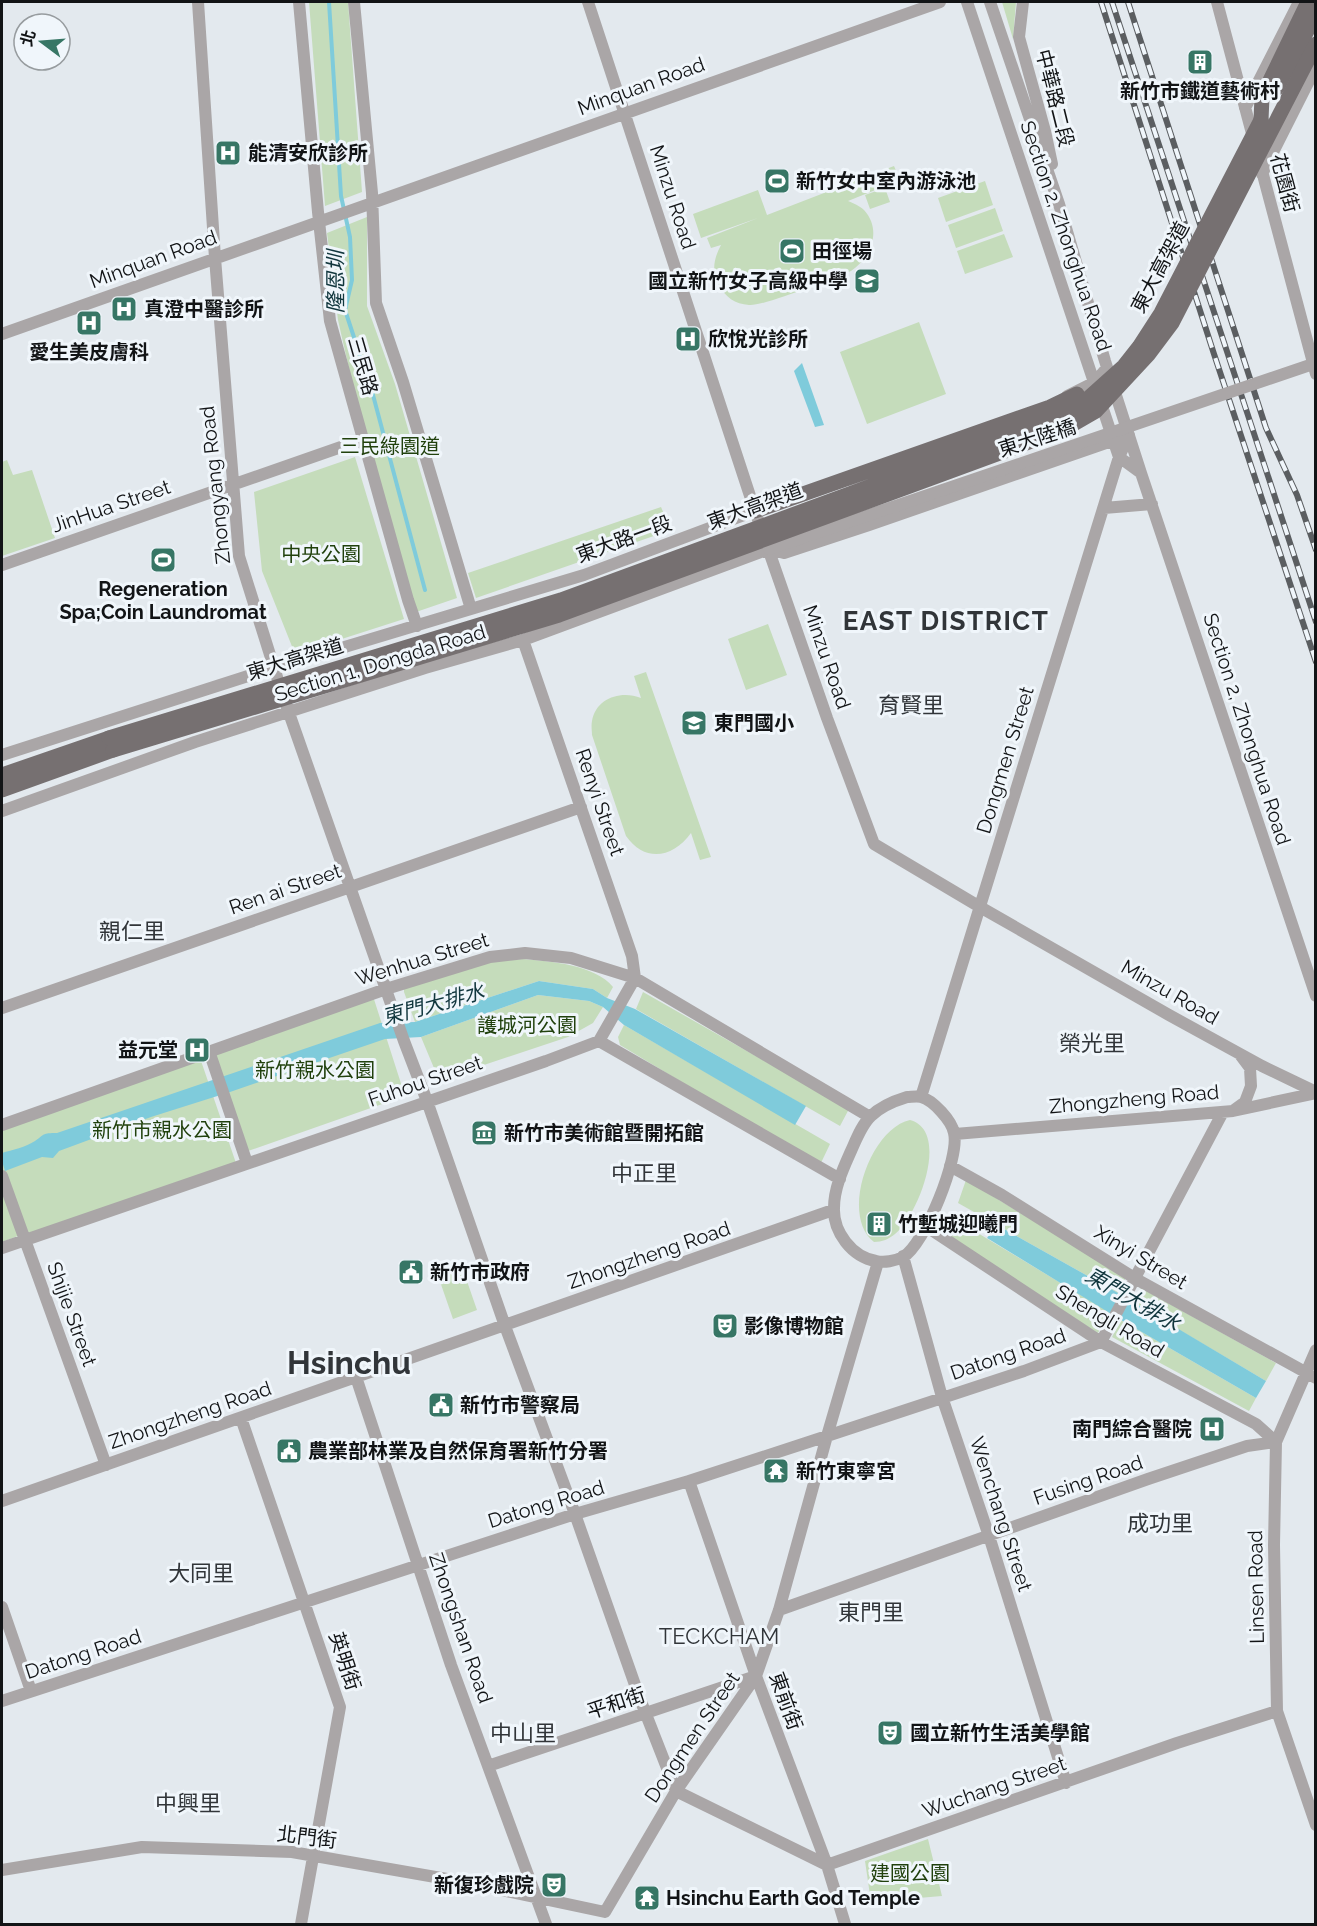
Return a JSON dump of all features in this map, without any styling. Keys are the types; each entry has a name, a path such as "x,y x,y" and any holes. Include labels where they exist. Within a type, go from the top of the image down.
{"main road":[{"path":"1261,120 1262,97 1308,2"},
{"name":"東大高架道","path":"2,790 111,744 561,600 1048,421 1084,401 1124,366 1161,313 1316,14"},
{"name":"東大高架道","path":"2,775 559,615 1005,452 1079,421 1096,411 1148,355 1172,323 1316,44"},
{"path":"756,511 1073,397 1103,377 1161,313"}],"street":[{"name":"Zhongyang Road","path":"198,2 215,258 239,556 288,711 427,1101"},
{"name":"三民路","path":"299,2 330,321 417,626"},
{"name":"三民路","path":"354,2 372,202 376,303 403,382 471,609"},
{"name":"Minzu Road","path":"588,2 756,511 874,844 980,907 1239,1053 1316,1093"},
{"name":"Minquan Road","path":"2,334 940,2"},
{"name":"Section 2, Zhonghua Road","path":"967,2 1119,458"},
{"name":"Section 2, Zhonghua Road","path":"990,2 1059,204 1107,368 1141,473 1316,996"},
{"name":"中華路二段","path":"1023,2 1019,37 1045,131 1059,204"},
{"name":"花園街","path":"1217,2 1262,174 1314,357 1316,374"},
{"path":"1245,108 1299,2"},
{"path":"1262,174 1316,67"},
{"name":"東大陸橋","path":"769,549 1314,357"},
{"name":"東大路一段","path":"275,668 584,575 756,511 765,502 1066,397 1095,382 1107,368"},
{"path":"769,549 784,553 1129,435"},
{"name":"Dongmen Street","path":"921,1097 1119,458 1129,435"},
{"name":"JinHua Street","path":"2,565 364,439"},
{"path":"1119,458 1141,473"},
{"path":"1104,508 1152,504"},
{"name":"Section 1, Dongda Road","path":"2,811 184,745 424,668 523,640 769,549"},
{"name":"Renyi Street","path":"523,640 632,953 636,978"},
{"name":"Section 1, Dongda Road","path":"2,755 275,668"},
{"name":"Ren ai Street","path":"2,1008 581,807"},
{"name":"Wenhua Street","path":"2,1125 386,988 490,957 525,953 572,958 636,978 870,1117"},
{"path":"636,978 599,1041 840,1179"},
{"name":"Fuhou Street","path":"2,1248 599,1041"},
{"path":"209,1051 247,1163"},
{"path":"1101,1342 1228,1112 1245,1102 1251,1086 1250,1068 1239,1053"},
{"name":"Zhongzheng Road","path":"955,1134 1228,1112 1316,1093"},
{"path":"907,1097 921,1097 944,1115 955,1134 950,1166 927,1227 915,1245 903,1256 878,1262 852,1250 843,1240 833,1210 840,1179 855,1141 870,1117 894,1101 907,1097"},
{"path":"427,1101 505,1326 575,1514 645,1714 676,1791 827,1865"},
{"name":"Xinyi Street","path":"950,1166 1002,1195 1136,1279 1311,1375"},
{"name":"Shijie Street","path":"2,1176 106,1465"},
{"name":"Zhongzheng Road","path":"2,1501 833,1210"},
{"name":"Shengli Road","path":"927,1227 1101,1342 1256,1424 1276,1442"},
{"name":"Wenchang Street","path":"903,1256 942,1397 989,1536 1066,1783"},
{"name":"Dongmen Street","path":"605,1912 676,1791 756,1676 779,1610 878,1262"},
{"name":"Datong Road","path":"2,1701 575,1514 689,1481 827,1436 1024,1371 1101,1342"},
{"name":"Linsen Road","path":"1316,1350 1311,1375 1276,1442 1274,1545 1277,1711 1316,1825"},
{"name":"Zhongshan Road","path":"356,1377 451,1665 546,1924"},
{"name":"英明街","path":"241,1418 340,1707 301,1924"},
{"name":"Fusing Road","path":"779,1610 1247,1446 1276,1442"},
{"name":"東前街","path":"689,1481 756,1676 827,1865 845,1924"},
{"path":"2,1607 31,1692"},
{"name":"平和街","path":"488,1766 756,1676"},
{"name":"Wuchang Street","path":"827,1865 1177,1743 1277,1711"},
{"name":"北門街","path":"2,1870 142,1847 292,1852 464,1882 605,1912"}],"green space":[{"path":"309,2 348,2 362,192 325,206"},
{"path":"1002,2 1016,2 1013,39"},
{"path":"894,166 900,180 848,201 864,210 873,227 872,244 868,252 858,266 851,271 768,302 749,305 735,301 721,289 714,270 721,245 711,248 707,238 758,218 701,238 693,214 758,190 767,215"},
{"path":"985,181 993,205 946,222 938,198"},
{"path":"885,188 890,202 870,209 865,195"},
{"path":"995,208 1003,231 956,248 948,225"},
{"name":"三民綠園道","path":"367,217 367,306 395,384 457,598 416,612 366,444 338,320 327,233"},
{"path":"1004,234 1013,257 965,274 957,251"},
{"path":"919,322 946,394 867,424 840,352"},
{"name":"中央公園","path":"355,457 404,619 295,654 262,571 254,492"},
{"path":"7,460 13,475 32,470 55,538 2,556 2,462"},
{"path":"661,507 671,530 476,598 468,573"},
{"path":"768,624 787,675 746,690 728,639"},
{"path":"646,672 711,857 700,860 691,833 676,848 659,854 650,854 642,850 626,836 592,735 592,723 594,713 611,698 625,695 641,698 634,676"},
{"name":"護城河公園","path":"523,959 584,969 613,987 607,998 593,989 539,981 415,1022 404,989 487,962"},
{"path":"643,992 849,1109 840,1126 636,1009"},
{"name":"新竹親水公園","path":"372,993 405,1096 248,1151 210,1051"},
{"name":"護城河公園","path":"538,995 589,1001 603,1007 593,1023 568,1037 439,1080 421,1037"},
{"name":"護城河公園","path":"624,1025 830,1144 820,1165 620,1045 618,1037"},
{"name":"新竹市親水公園","path":"199,1055 237,1166 24,1240 2,1175 2,1125"},
{"path":"910,1120 922,1127 928,1140 929,1156 921,1193 913,1210 895,1234 883,1241 874,1242 864,1229 859,1213 864,1174 872,1155 883,1139 896,1126"},
{"path":"966,1180 1126,1277 1118,1293 958,1203"},
{"path":"2,1194 4,1194 18,1236 2,1242"},
{"path":"951,1217 1109,1312 1098,1333 943,1235"},
{"path":"460,1261 477,1310 453,1319 436,1270"},
{"path":"1141,1288 1276,1363 1266,1381 1132,1302"},
{"path":"1121,1320 1256,1398 1249,1411 1112,1337"},
{"name":"建國公園","path":"928,1839 942,1896 871,1902 865,1861"}],"water":[{"path":"802,363 824,425 815,427 794,371"},
{"path":"539,981 593,989 607,998 635,1009 806,1106 795,1125 624,1025 603,1007 589,1001 538,995 421,1037 385,1039 151,1117 59,1151 53,1158 42,1157 5,1171 2,1153 27,1145 44,1134 57,1133 380,1023 415,1022"},
{"path":"997,1225 1118,1293 1266,1381 1256,1398 1121,1320 987,1238"}],"waterway":[{"name":"隆恩圳","path":"329,2 341,196 350,237 352,280 345,310 373,395 425,590"}],"railway":[{"path":"1101,2 1316,662"},
{"path":"1112,2 1316,622"},
{"path":"1128,2 1266,428 1297,495 1316,550"}],"place":[{"name":"新竹市鐵道藝術村","path":"1200,62"},
{"name":"能清安欣診所","path":"228,153"},
{"name":"新竹女中室內游泳池","path":"777,181"},
{"name":"田徑場","path":"792,251"},
{"name":"國立新竹女子高級中學","path":"867,281"},
{"name":"真澄中醫診所","path":"124,309"},
{"name":"愛生美皮膚科","path":"89,323"},
{"name":"欣悅光診所","path":"688,339"},
{"name":"Regeneration Spa;Coin Laundromat","path":"163,560"},
{"name":"東門國小","path":"694,723"},
{"name":"益元堂","path":"197,1050"},
{"name":"新竹市美術館暨開拓館","path":"484,1133"},
{"name":"竹塹城迎曦門","path":"879,1224"},
{"name":"新竹市政府","path":"411,1272"},
{"name":"影像博物館","path":"725,1326"},
{"name":"新竹市警察局","path":"441,1405"},
{"name":"南門綜合醫院","path":"1212,1429"},
{"name":"農業部林業及自然保育署新竹分署","path":"289,1451"},
{"name":"新竹東寧宮","path":"776,1471"},
{"name":"國立新竹生活美學館","path":"890,1733"},
{"name":"新復珍戲院","path":"554,1885"},
{"name":"Hsinchu Earth God Temple","path":"647,1898"}],"district":[{"name":"EAST DISTRICT","path":"946,621"},
{"name":"育賢里","path":"911,705"},
{"name":"親仁里","path":"132,931"},
{"name":"榮光里","path":"1092,1043"},
{"name":"中正里","path":"644,1173"},
{"name":"Hsinchu","path":"349,1362"},
{"name":"成功里","path":"1160,1523"},
{"name":"大同里","path":"201,1573"},
{"name":"東門里","path":"871,1612"},
{"name":"TECKCHAM","path":"719,1636"},
{"name":"中山里","path":"523,1733"},
{"name":"中興里","path":"188,1803"}],"water label":[{"name":"東門大排水","path":"433,1004"},
{"name":"東門大排水","path":"1133,1299"}]}
